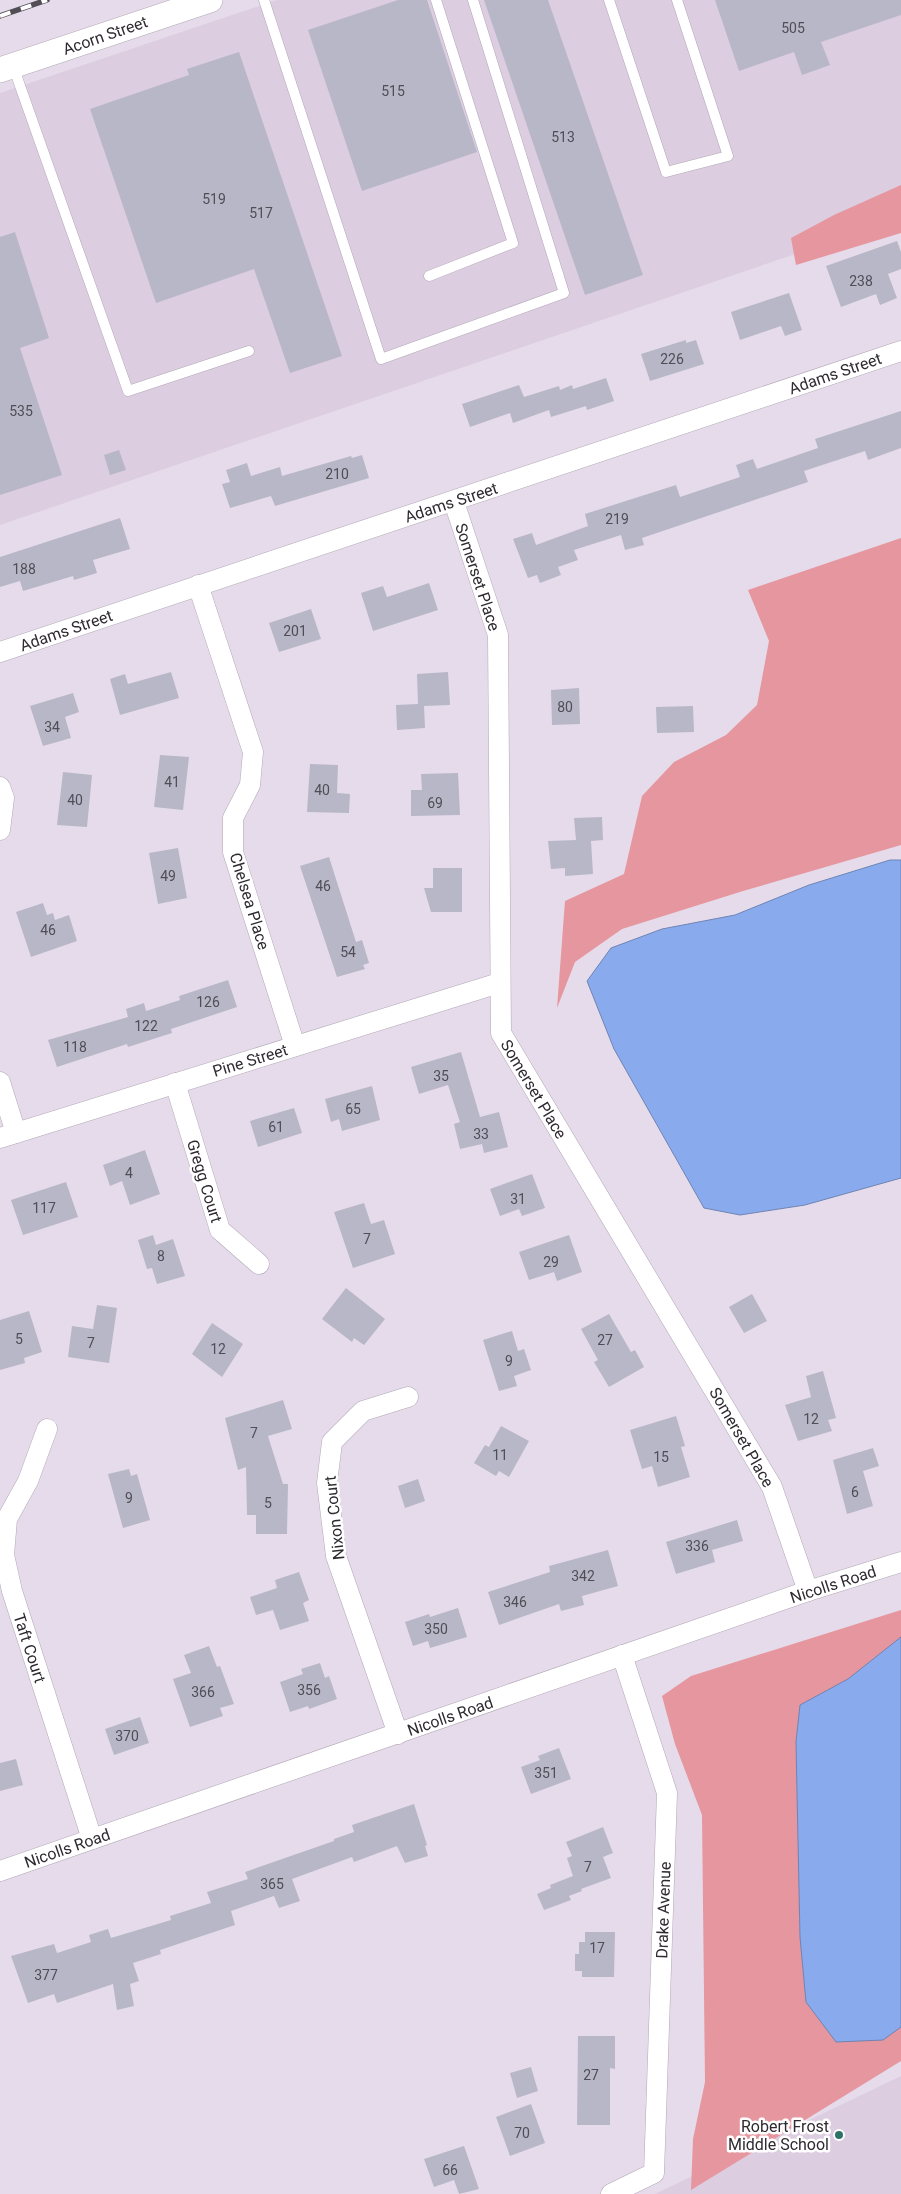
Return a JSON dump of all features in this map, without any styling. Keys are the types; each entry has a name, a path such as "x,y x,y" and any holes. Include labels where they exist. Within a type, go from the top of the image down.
{"street":[{"name":"Acorn Street","path":"7,68 210,0"},
{"name":"Adams Street","path":"0,652 198,585 454,502 901,351"},
{"name":"Somerset Place","path":"454,502 498,635 499,983 501,1033 772,1487 808,1591"},
{"name":"Chelsea Place","path":"198,585 252,752 250,786 233,818 233,852 295,1046"},
{"path":"0,787 4,798 0,830"},
{"name":"Pine Street","path":"8,1135 499,983"},
{"path":"0,1082 8,1135"},
{"name":"Gregg Court","path":"175,1084 220,1230 259,1264"},
{"name":"Nixon Court","path":"398,1734 336,1556 327,1483 332,1442 363,1411 408,1397"},
{"name":"Taft Court","path":"47,1429 28,1481 8,1518 4,1555 12,1591 92,1839"},
{"name":"Nicolls Road","path":"0,1872 808,1591 901,1562"},
{"name":"Drake Avenue","path":"611,2194 654,2173 667,1793 622,1655"}],"lane":[{"path":"264,0 381,359 564,293 473,0"},
{"path":"429,276 513,243 436,0"},
{"path":"609,0 666,172 728,156 677,0"},
{"path":"7,68 128,391 249,350"}],"shaded area":[{"path":"277,0 901,0 901,218 0,525 0,93"},
{"path":"901,185 901,233 796,265 791,238 834,215"},
{"path":"901,538 901,845 743,891 622,929 575,962 557,1008 565,901 624,874 642,796 674,762 726,735 757,705 769,641 748,590"},
{"path":"901,1610 901,2061 691,2190 693,2139 705,2082 702,1815 675,1744 662,1696 691,1676"},
{"name":"Robert Frost Middle School","path":"901,2076 901,2194 655,2194"}],"water":[{"path":"890,860 901,860 901,1178 805,1205 740,1215 704,1208 614,1049 587,981 611,948 662,929 735,915 809,885"},
{"path":"901,1637 901,2027 883,2040 836,2042 806,2002 800,1937 796,1742 800,1705 848,1679"}],"building":[{"path":"398,0 427,0 477,152 362,191 308,30"},
{"path":"484,0 548,0 643,275 585,295"},
{"path":"715,0 901,0 901,15 821,42 830,65 802,75 794,52 739,71"},
{"path":"239,52 342,356 290,373 254,269 156,303 90,109 189,75 187,69"},
{"path":"15,232 49,338 20,348 62,475 0,495 0,237"},
{"path":"897,241 901,252 901,269 888,274 897,298 880,305 876,294 841,307 826,266"},
{"path":"789,293 802,330 785,336 781,326 740,340 731,312"},
{"path":"686,340 686,343 696,340 704,364 650,381 641,354"},
{"path":"606,378 614,401 587,410 586,406 551,417 549,410 513,423 510,413 470,427 462,404 519,385 524,397 559,386 560,390 572,385 573,389"},
{"path":"901,411 901,448 868,460 865,451 804,471 808,482 642,538 644,545 625,550 621,535 574,550 578,560 558,567 561,575 540,583 537,575 528,578 513,539 532,533 536,545 588,526 585,514 676,485 680,497 740,477 736,465 753,459 757,469 818,448 815,439"},
{"path":"119,450 126,470 110,475 104,455"},
{"path":"362,455 369,478 275,506 271,496 230,508 222,484 230,482 226,470 247,463 251,476 280,467 282,476 351,456 352,458"},
{"path":"120,518 130,549 93,560 97,573 74,580 73,576 23,591 20,581 0,587 0,557"},
{"path":"429,583 438,610 373,631 361,593 383,586 387,597"},
{"path":"311,609 321,639 279,652 269,623"},
{"path":"171,672 179,698 120,715 110,679 125,674 128,684"},
{"path":"448,672 450,705 424,706 425,728 397,730 396,705 418,704 417,674"},
{"path":"579,688 580,724 552,725 551,690"},
{"path":"73,693 79,712 65,717 71,738 43,746 30,706"},
{"path":"693,706 694,732 657,733 656,707"},
{"path":"160,755 189,757 183,810 154,807"},
{"path":"310,764 338,765 337,793 350,794 349,813 307,812"},
{"path":"63,772 92,775 87,827 57,825"},
{"path":"458,773 460,815 411,816 411,790 422,790 421,774"},
{"path":"602,817 603,840 591,841 593,874 565,876 565,868 551,869 548,841 576,840 574,818"},
{"path":"178,848 187,898 158,904 149,853"},
{"path":"329,857 356,942 362,940 369,963 363,965 365,969 337,977 300,866"},
{"path":"433,868 462,868 462,912 431,912 424,888 433,888"},
{"path":"43,903 47,915 53,913 55,920 69,915 77,941 31,957 16,912"},
{"path":"228,980 237,1007 171,1029 172,1033 128,1047 127,1044 57,1067 48,1040 128,1017 126,1009 144,1003 146,1011 180,1000 179,996"},
{"path":"461,1052 480,1117 499,1112 508,1147 484,1153 482,1144 460,1149 454,1124 460,1122 448,1085 419,1094 411,1067"},
{"path":"372,1086 380,1120 342,1131 339,1119 331,1122 325,1099"},
{"path":"294,1108 302,1133 258,1147 250,1121"},
{"path":"145,1150 160,1194 130,1205 122,1181 110,1186 103,1165"},
{"path":"532,1174 545,1208 522,1216 519,1209 500,1216 490,1189"},
{"path":"66,1182 78,1217 23,1235 11,1200"},
{"path":"364,1203 371,1224 384,1220 395,1254 353,1268 334,1212"},
{"path":"153,1235 156,1245 173,1239 185,1276 157,1284 152,1268 147,1269 138,1240"},
{"path":"569,1235 582,1272 557,1281 554,1272 529,1280 519,1252"},
{"path":"346,1288 385,1319 364,1345 354,1338 352,1342 322,1319"},
{"path":"752,1294 767,1321 744,1333 729,1307"},
{"path":"97,1305 117,1308 109,1363 68,1357 72,1326 93,1329"},
{"path":"29,1311 42,1352 24,1358 25,1363 0,1370 0,1320"},
{"path":"609,1314 631,1352 635,1350 644,1367 609,1387 594,1362 598,1360 581,1329"},
{"path":"212,1323 243,1344 222,1377 192,1354"},
{"path":"512,1331 518,1351 524,1349 531,1370 514,1376 517,1386 499,1391 483,1340"},
{"path":"823,1371 836,1418 828,1420 832,1431 798,1441 785,1405 811,1397 806,1376"},
{"path":"283,1400 292,1429 268,1436 283,1484 288,1484 287,1534 256,1534 256,1515 247,1515 246,1467 238,1470 225,1418"},
{"path":"676,1416 685,1446 681,1447 690,1477 658,1487 652,1466 642,1469 630,1430"},
{"path":"501,1426 529,1441 509,1477 499,1471 496,1476 474,1463 485,1445 489,1447"},
{"path":"873,1448 879,1466 863,1471 873,1506 847,1514 833,1460"},
{"path":"129,1469 131,1476 137,1474 150,1520 123,1528 108,1474"},
{"path":"418,1479 425,1501 405,1508 398,1486"},
{"path":"737,1520 743,1541 712,1550 715,1562 676,1574 666,1542"},
{"path":"608,1550 618,1586 582,1596 584,1605 561,1611 559,1604 499,1625 488,1592 550,1572 549,1566"},
{"path":"299,1572 309,1600 303,1603 309,1621 280,1630 273,1610 256,1615 250,1597 277,1588 275,1580"},
{"path":"458,1608 467,1637 430,1648 428,1641 413,1646 405,1622 429,1614 430,1617"},
{"path":"209,1646 217,1667 220,1666 234,1704 220,1708 223,1716 190,1727 173,1679 191,1673 184,1655"},
{"path":"320,1663 325,1678 329,1676 337,1699 309,1709 308,1706 290,1712 280,1682 303,1674 301,1669"},
{"path":"140,1717 149,1743 114,1755 105,1729"},
{"path":"559,1748 571,1779 531,1794 521,1767 540,1760 538,1756"},
{"path":"16,1759 23,1785 0,1791 0,1763"},
{"path":"414,1804 427,1845 425,1846 428,1856 405,1863 397,1846 354,1862 352,1857 292,1879 300,1901 279,1908 274,1896 231,1911 235,1925 160,1950 161,1954 133,1963 139,1981 130,1984 134,2006 117,2010 113,1984 57,2003 54,1994 28,2003 11,1956 54,1944 57,1953 91,1942 89,1935 108,1929 111,1938 171,1920 170,1916 211,1903 207,1892 248,1879 245,1872 334,1841 334,1839 354,1832 352,1825"},
{"path":"603,1827 613,1853 603,1857 611,1878 581,1889 582,1891 569,1896 571,1900 544,1910 537,1894 551,1888 550,1885 573,1876 567,1858 572,1856 566,1842"},
{"path":"585,1932 615,1932 614,1977 582,1977 582,1971 575,1971 575,1954 579,1954 579,1942 585,1942"},
{"path":"578,2036 615,2036 615,2069 610,2068 610,2125 577,2125"},
{"path":"531,2067 538,2091 517,2098 510,2073"},
{"path":"531,2104 545,2143 510,2156 496,2117"},
{"path":"464,2146 479,2189 459,2194 454,2180 434,2187 424,2159"}],"railway":[{"path":"0,16 47,0"}],"place":[{"name":"Robert Frost Middle School","path":"839,2135"}]}
